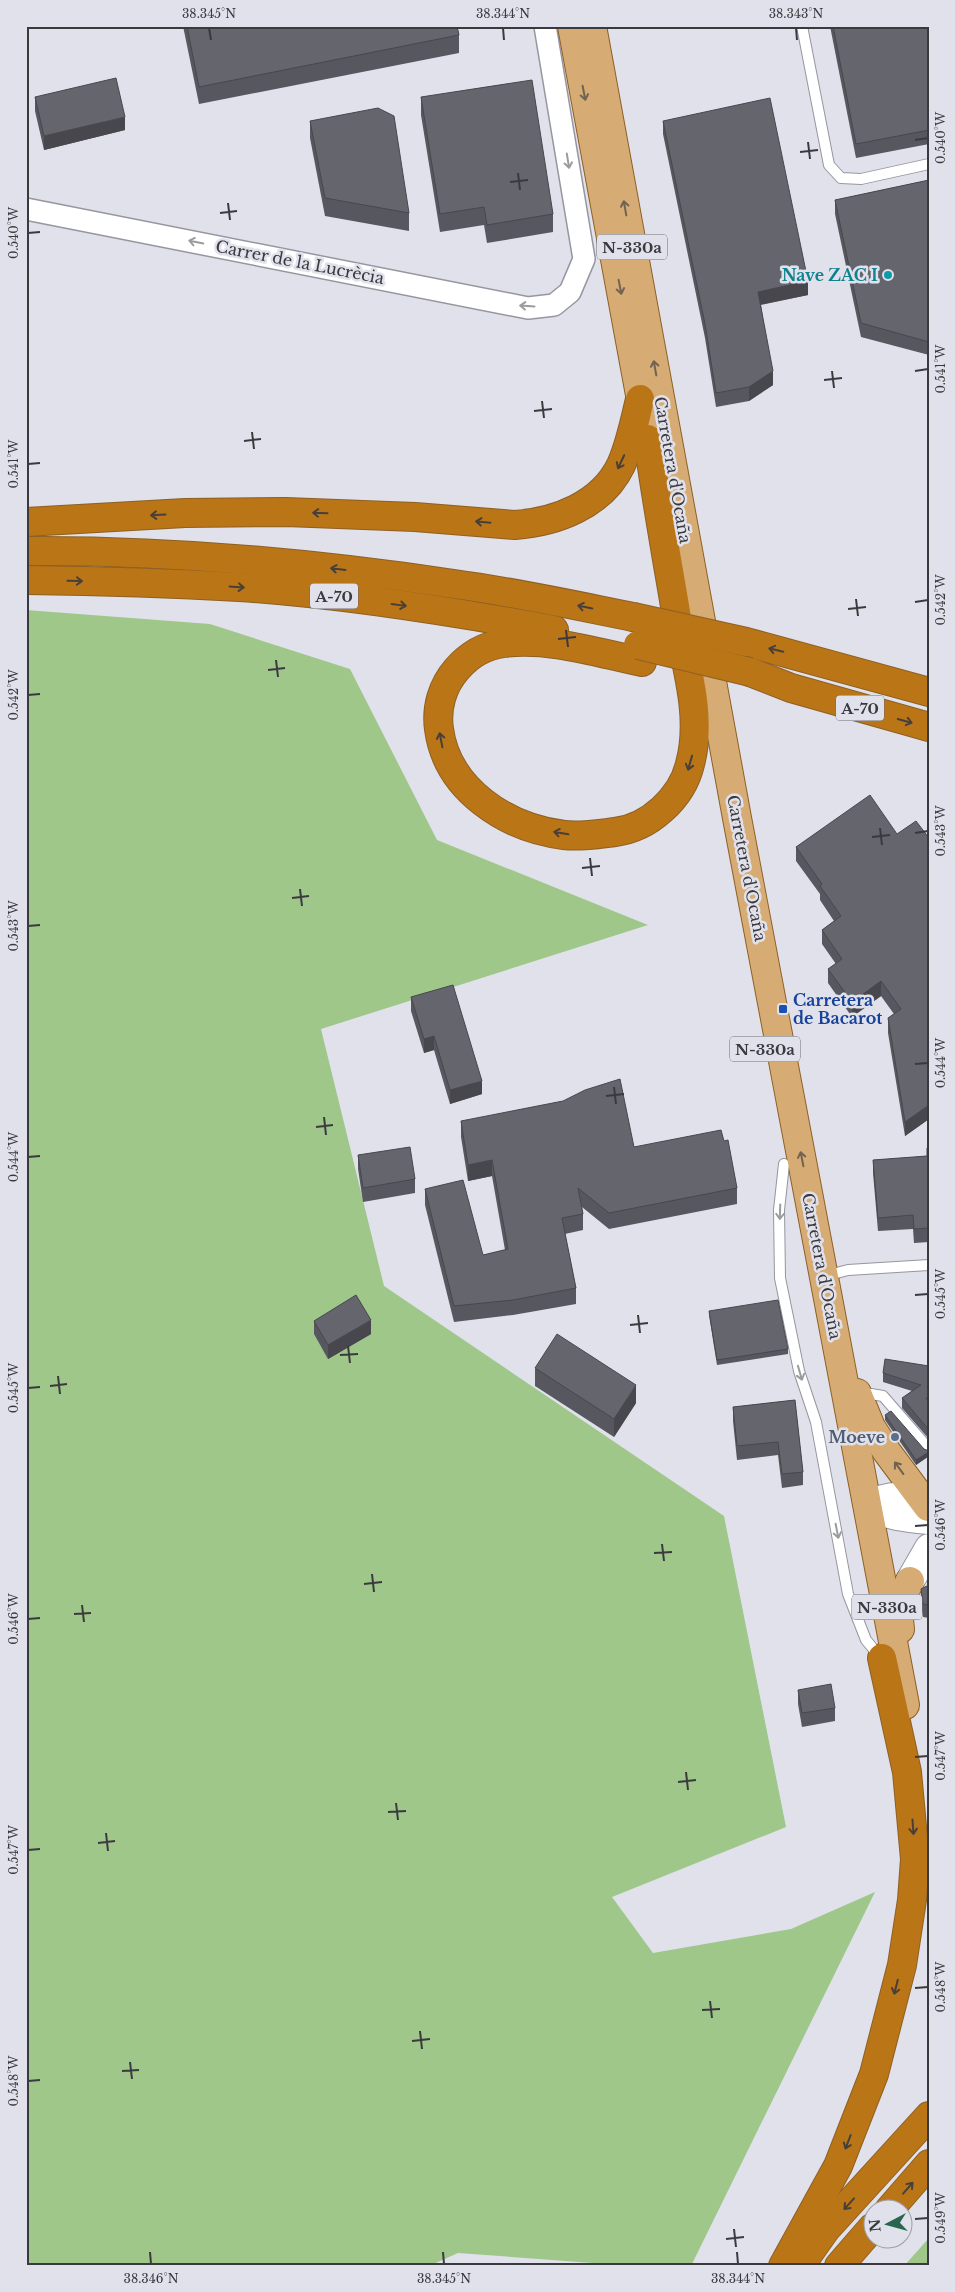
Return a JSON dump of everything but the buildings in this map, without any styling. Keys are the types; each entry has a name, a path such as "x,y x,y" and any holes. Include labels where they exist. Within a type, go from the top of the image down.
{"highway":[{"path":"26,522 260,512 378,515 515,524 534,523 555,518 579,508 603,491 620,467 629,443 640,399"},
{"path":"640,654 523,642 503,643 482,649 467,658 451,676 440,698 438,719 441,745 451,769 469,790 498,814 526,825 564,835 593,835 622,831 643,824 664,808 679,789 690,768 696,720 655,497 648,439"},
{"name":"A-70","path":"26,551 218,558 318,567 455,584 633,617 746,642 929,692"},
{"name":"A-70","path":"26,580 238,587 316,594 454,613 791,688 929,728"},
{"path":"807,658 908,672 929,678"},
{"path":"783,2266 842,2157 874,2074 902,1965 912,1900 915,1859 907,1772 880,1648"},
{"path":"906,1709 929,1810"},
{"path":"800,2266 826,2229 929,2116"},
{"path":"898,2200 928,2165"},
{"path":"839,2266 862,2240"}],"main road":[{"name":"Carretera d'Ocaña","path":"572,26 640,399 665,505 710,733 742,908 784,1164 848,1500 880,1648"},
{"name":"Carretera d'Ocaña","path":"598,29 600,68 737,818 906,1709"},
{"path":"791,1196 812,1256 856,1495 868,1506 861,1519 871,1568 880,1648"},
{"path":"824,1276 857,1391 871,1427 887,1452 929,1507"},
{"path":"906,1709 911,1682 898,1609 901,1598 919,1573"}],"street":[{"path":"545,26 551,59"},
{"path":"551,59 564,26"},
{"name":"Carrer de la Lucrècia","path":"26,209 528,308 554,304 570,292 584,259 551,59"},
{"path":"868,1506 886,1497 895,1496 918,1500 929,1507"},
{"path":"868,1506 888,1514 929,1520"},
{"path":"919,1573 929,1548"}],"lane":[{"path":"802,26 829,165 841,178 861,179 929,164"},
{"path":"784,1164 779,1210 780,1278 799,1371 816,1422 848,1594 866,1640 880,1648"},
{"path":"824,1276 848,1270 929,1265"},
{"path":"857,1391 883,1396 929,1449"}],"green space":[{"path":"26,610 210,624 350,669 437,840 648,925 321,1029 384,1286 724,1516 786,1827 612,1897 653,1953 791,1929 875,1892 691,2266 633,2266 458,2253 429,2266 26,2266"},
{"path":"929,2238 929,2266 904,2266"}],"place":[{"name":"Nave ZAC I","path":"888,275"},
{"name":"Carretera de Bacarot","path":"783,1009"},
{"name":"Moeve","path":"895,1437"}]}
